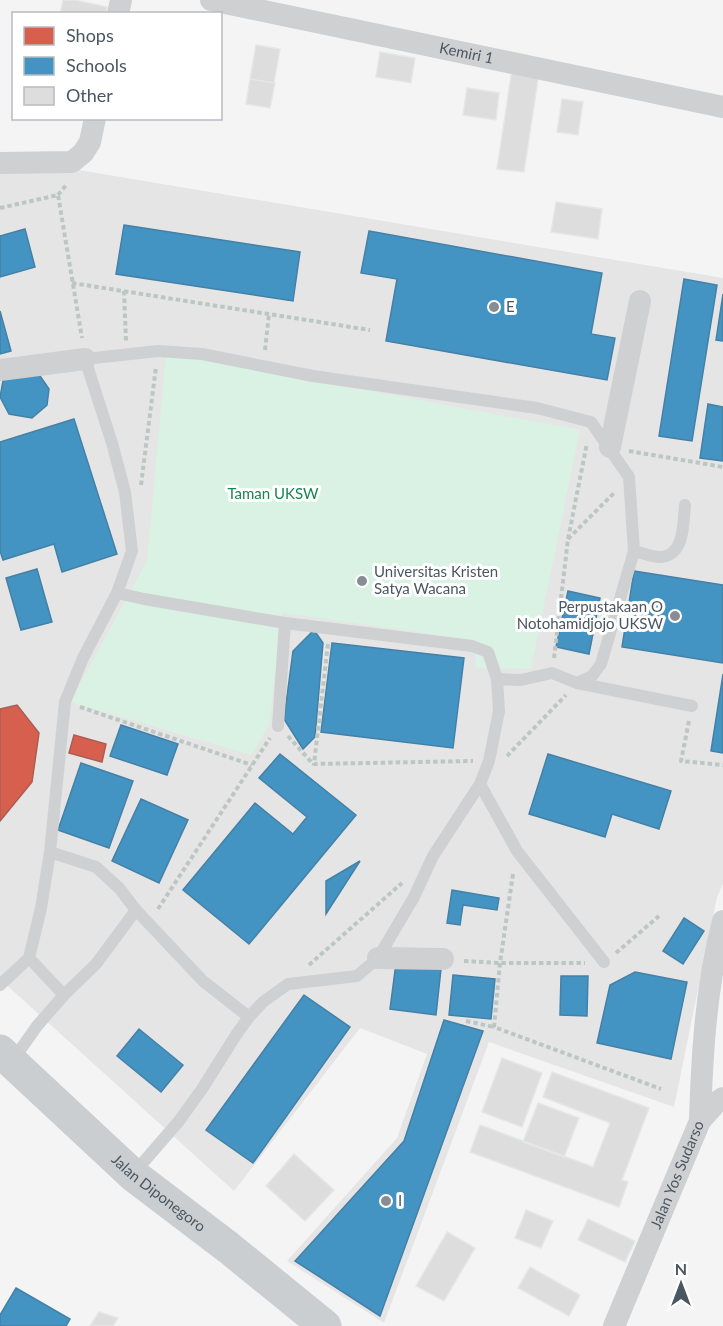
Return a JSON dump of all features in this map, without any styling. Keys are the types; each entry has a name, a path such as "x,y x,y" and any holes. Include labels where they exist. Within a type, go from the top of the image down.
{"main road":[{"name":"Jalan Diponegoro","path":"6,1056 133,1175 230,1248 325,1326"}],"street":[{"name":"Kemiri 1","path":"212,0 723,107"},
{"path":"0,163 72,162 83,153 90,142 95,120"},
{"path":"610,447 640,302"},
{"path":"0,370 86,359"},
{"path":"700,1121 702,1053 714,957 723,921"},
{"path":"378,958 443,959"},
{"name":"Jalan Yos Sudarso","path":"614,1326 700,1121 723,1098"}],"lane":[{"path":"0,986 29,958 41,908 50,852 65,702 83,658 117,593 132,551 125,492 86,359 159,351 202,354 313,376 537,408 591,422 629,477 634,551 601,664 592,676 577,683"},
{"path":"634,551 661,557 674,552 680,543 685,506"},
{"path":"117,593 285,623 472,646 488,652 497,679 499,711 489,760 480,784 433,856 414,897 378,958 357,976 288,984 263,1002 249,1017 185,1113 133,1175"},
{"path":"278,726 285,623"},
{"path":"497,679 521,680 552,673 577,683 692,706"},
{"path":"480,784 517,851 604,962"},
{"path":"50,852 96,867 119,888 148,924 203,981 249,1017"},
{"path":"6,1056 37,1026 64,994 96,964 136,910"},
{"path":"29,958 64,994"}],"path":[{"path":"0,208 58,195 86,359"},
{"path":"72,282 370,330"},
{"path":"124,291 127,354"},
{"path":"264,366 269,314"},
{"path":"140,492 159,351"},
{"path":"552,673 568,539 591,422"},
{"path":"610,447 723,466"},
{"path":"568,539 629,477"},
{"path":"314,764 329,628"},
{"path":"480,784 577,683"},
{"path":"65,702 252,765"},
{"path":"692,706 681,761 723,765"},
{"path":"148,924 278,726 314,764 489,760"},
{"path":"495,1027 500,963 517,851"},
{"path":"288,984 433,856"},
{"path":"443,959 500,963 604,962 659,916"},
{"path":"466,1021 495,1027 661,1089"}],"shaded area":[{"name":"Universitas Kristen Satya Wacana","path":"73,169 723,278 723,884 717,897 674,1107 489,1042 384,1323 287,1261 397,1138 427,1054 360,1028 234,1191 0,979 0,170"}],"green space":[{"name":"Taman UKSW","path":"166,353 580,430 531,669 476,668 475,640 282,613 269,725 251,755 70,702 147,561"}],"building: Shops":[{"path":"17,705 39,733 32,782 0,821 0,709"},
{"path":"74,735 106,744 102,762 69,753"}],"building: Schools":[{"path":"124,225 300,252 293,301 116,274"},
{"path":"25,229 35,267 0,277 0,236"},
{"name":"E","path":"369,231 602,273 591,334 615,338 607,380 386,341 397,279 361,273"},
{"path":"684,279 717,285 692,441 659,436"},
{"path":"723,294 723,341 716,340"},
{"path":"0,311 11,351 0,354"},
{"path":"15,371 38,373 49,389 47,405 32,418 9,414 0,397 3,381"},
{"path":"708,404 723,407 723,461 700,458"},
{"path":"74,419 117,554 62,572 54,544 3,560 0,551 0,442"},
{"path":"37,569 52,622 21,630 6,578"},
{"name":"Perpustakaan O Notohamidjojo UKSW","path":"634,571 723,585 723,663 622,647"},
{"path":"568,591 600,598 589,654 556,647"},
{"path":"314,630 323,643 315,737 303,749 284,719 293,651"},
{"path":"332,643 464,658 453,748 321,732"},
{"path":"723,674 723,753 711,751"},
{"path":"121,725 178,744 167,775 110,756"},
{"path":"280,754 356,815 249,944 183,890 255,803 293,834 307,817 259,778"},
{"path":"548,754 671,791 659,829 612,814 605,837 529,814"},
{"path":"81,763 133,781 109,848 58,830"},
{"path":"141,799 188,820 159,883 112,861"},
{"path":"360,861 326,914 326,881"},
{"path":"452,890 499,898 497,910 463,905 460,925 447,923"},
{"path":"684,918 704,931 683,964 663,951"},
{"path":"396,963 441,969 436,1015 390,1009"},
{"path":"635,972 687,982 671,1059 597,1043 610,985"},
{"path":"453,975 495,979 491,1019 449,1015"},
{"path":"561,976 588,976 587,1016 560,1015"},
{"path":"304,995 350,1027 253,1163 206,1130"},
{"name":"I","path":"444,1020 483,1031 380,1316 295,1261 404,1141"},
{"path":"139,1029 183,1065 161,1092 117,1056"},
{"path":"16,1288 70,1319 66,1326 0,1326 0,1315"}],"building: Other":[{"path":"63,0 75,0 107,7 106,12 60,12"},
{"path":"256,45 280,49 274,83 250,79"},
{"path":"380,52 415,58 411,83 376,77"},
{"path":"512,69 539,73 524,172 497,169"},
{"path":"250,79 275,83 270,108 246,104"},
{"path":"467,88 499,93 496,120 463,115"},
{"path":"562,99 583,102 578,135 557,132"},
{"path":"556,202 602,209 598,239 551,232"},
{"path":"502,1058 542,1073 522,1127 482,1112"},
{"path":"552,1072 649,1108 622,1180 628,1182 619,1207 470,1152 480,1125 593,1167 610,1123 543,1097"},
{"path":"538,1103 579,1118 564,1157 523,1142"},
{"path":"294,1154 334,1190 305,1221 266,1186"},
{"path":"526,1210 553,1221 541,1248 515,1238"},
{"path":"588,1219 635,1241 625,1262 578,1240"},
{"path":"447,1232 475,1248 444,1301 416,1286"},
{"path":"530,1267 580,1295 569,1316 518,1288"},
{"path":"99,1312 118,1318 113,1326 90,1326"}],"place":[{"name":"E","path":"494,307"},
{"name":"Universitas Kristen Satya Wacana","path":"362,581"},
{"name":"Perpustakaan O Notohamidjojo UKSW","path":"675,616"},
{"name":"I","path":"386,1201"}]}
